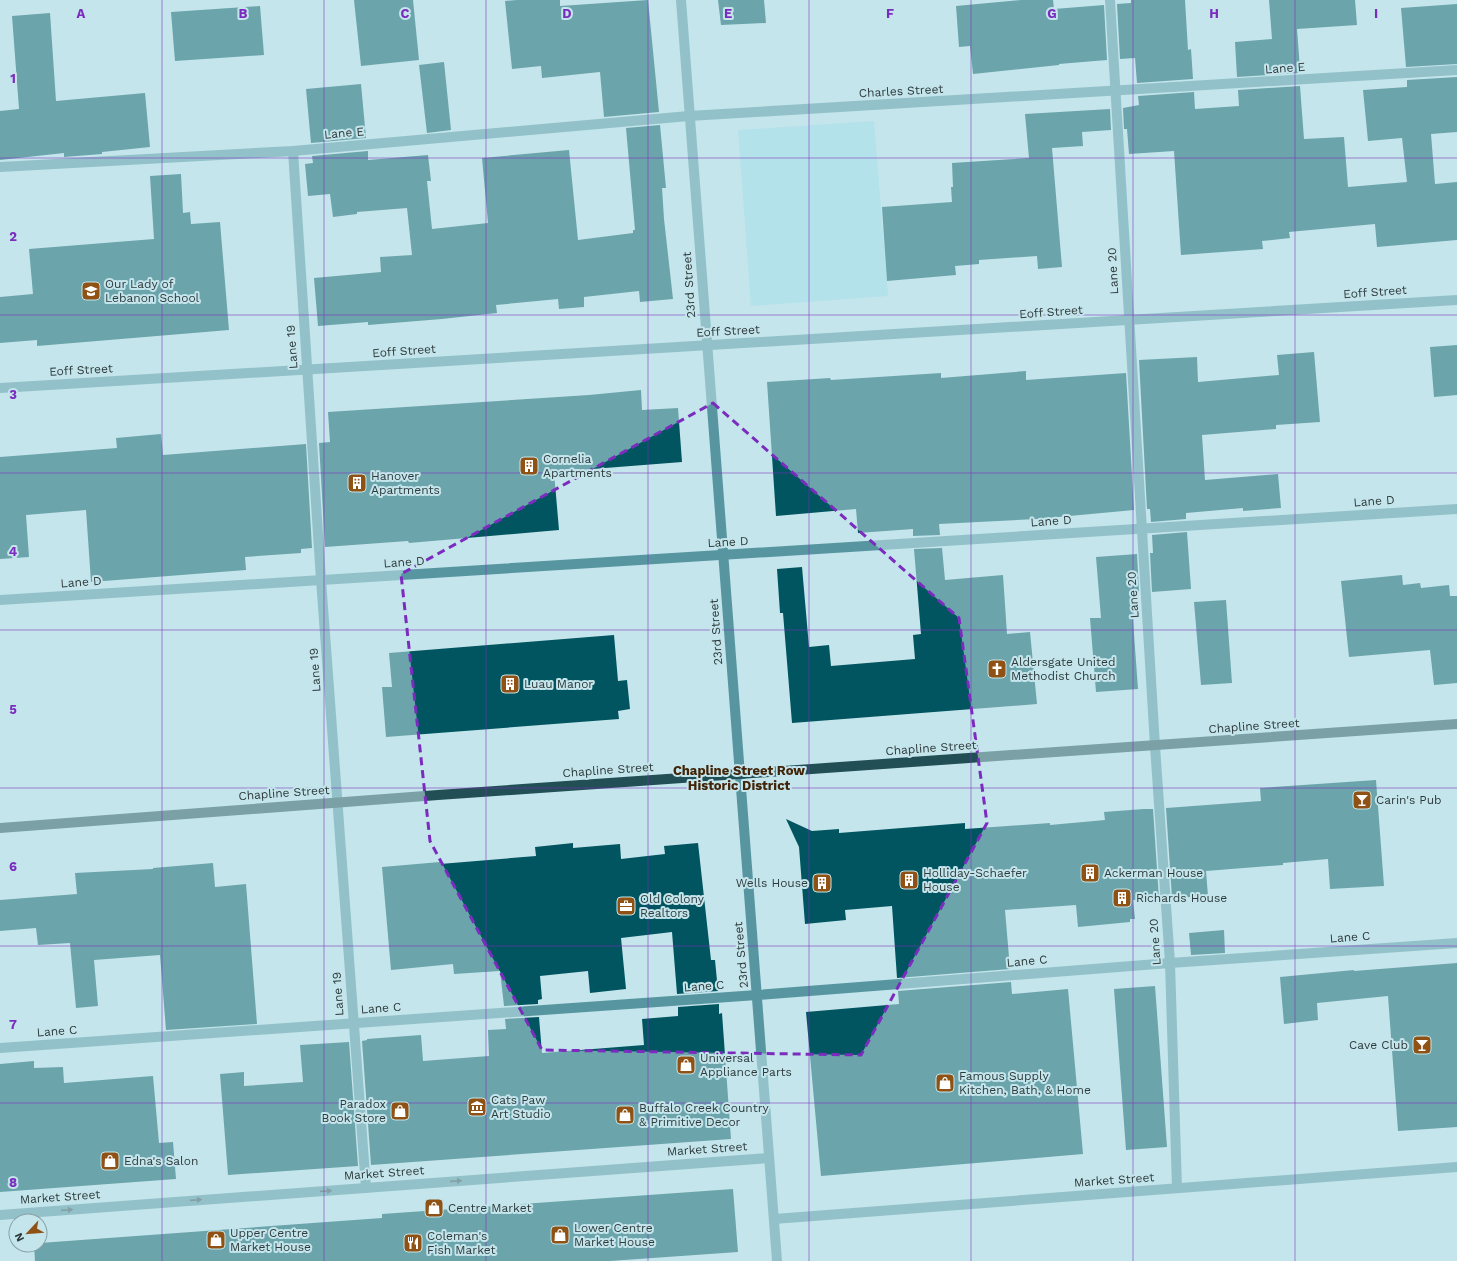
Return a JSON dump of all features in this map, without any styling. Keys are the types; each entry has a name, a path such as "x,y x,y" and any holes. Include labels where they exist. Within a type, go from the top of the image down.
{"main road":[{"name":"Chapline Street","path":"0,828 338,802 1457,724"}],"street":[{"name":"23rd Street","path":"681,0 777,1261"},
{"name":"Lane 20","path":"1110,0 1155,746 1170,963 1177,1188"},
{"name":"Lane E","path":"1115,91 1457,70"},
{"name":"Charles Street","path":"689,116 1115,91"},
{"name":"Lane E","path":"0,167 292,151 689,116"},
{"name":"Lane 19","path":"292,151 321,580 366,1188"},
{"name":"Eoff Street","path":"0,388 1457,300"},
{"name":"Lane D","path":"0,600 1457,509"},
{"name":"Lane C","path":"0,1048 757,996 1170,963 1457,943"},
{"name":"Market Street","path":"0,1215 769,1158"},
{"name":"Market Street","path":"774,1219 1457,1167"}],"highlighted area":[{"path":"713,403 959,618 987,823 861,1055 542,1050 430,841 401,574"}],"shaded area":[{"path":"874,121 888,296 751,306 738,130"}],"building":[{"path":"354,0 413,0 419,60 361,66"},
{"path":"560,0 560,6 648,0 659,112 604,117 600,72 542,78 541,66 512,69 505,1"},
{"path":"718,0 764,0 766,23 721,25"},
{"path":"1021,0 1053,0 1054,9 1104,5 1107,60 973,74 970,46 959,47 956,6"},
{"path":"1131,0 1185,0 1188,50 1191,49 1193,79 1137,83 1135,58 1120,59 1117,4 1131,3"},
{"path":"1269,0 1355,0 1357,25 1297,29 1299,73 1237,77 1235,42 1272,39"},
{"path":"1457,4 1457,64 1406,67 1401,8"},
{"path":"260,6 264,55 175,61 171,12"},
{"path":"50,13 56,101 145,93 150,147 102,152 102,154 64,157 64,153 0,160 0,111 19,109 12,16"},
{"path":"444,62 451,130 427,133 419,65"},
{"path":"1457,77 1457,132 1431,134 1435,184 1457,182 1457,240 1377,247 1375,224 1289,232 1290,238 1262,241 1263,249 1181,255 1174,151 1129,154 1127,129 1124,129 1123,108 1139,105 1138,96 1194,92 1195,109 1239,106 1238,90 1300,86 1304,139 1344,137 1348,187 1407,182 1402,138 1368,141 1363,90 1407,87 1407,80"},
{"path":"361,84 366,138 311,143 306,89"},
{"path":"1110,109 1111,130 1082,132 1083,146 1052,148 1062,267 1038,269 1037,256 979,260 979,264 955,266 956,275 887,281 882,207 952,202 952,163 1029,158 1025,114"},
{"path":"660,125 666,188 662,188 664,219 673,299 640,302 639,291 584,297 584,307 559,309 558,299 496,305 497,313 368,325 368,322 318,326 314,278 381,272 380,257 412,255 407,208 357,212 357,214 333,217 330,194 308,196 305,164 313,163 312,156 368,151 368,160 428,155 431,181 427,181 432,229 488,223 482,158 569,150 578,240 633,233 633,230 635,230 626,128"},
{"path":"181,174 183,213 190,212 191,224 220,222 229,330 37,346 37,340 0,343 0,297 33,294 29,249 154,239 150,176"},
{"path":"1457,345 1457,395 1434,397 1430,347"},
{"path":"1314,352 1320,422 1276,425 1276,429 1202,435 1205,480 1278,474 1281,508 1243,511 1243,508 1186,513 1186,519 1151,522 1150,509 1147,509 1139,360 1197,357 1198,382 1279,375 1277,355"},
{"path":"1026,371 1026,380 1126,373 1134,510 1037,519 939,524 940,535 913,536 913,529 858,533 856,509 776,516 767,382 830,378 831,380 941,373 941,378"},
{"path":"641,390 642,410 678,408 682,462 554,472 559,530 409,543 408,541 325,547 319,443 330,442 328,412 589,395"},
{"path":"161,434 163,455 306,444 312,548 301,549 301,553 245,557 246,570 91,582 86,510 26,515 29,557 0,559 0,457 117,448 116,438"},
{"path":"1187,532 1191,589 1152,592 1150,553 1153,553 1152,535"},
{"path":"942,548 945,580 1003,575 1007,634 1030,632 1037,704 792,723 783,613 780,613 777,569 802,567 809,647 829,645 831,666 915,659 913,635 921,634 914,549"},
{"path":"1137,554 1139,592 1131,593 1138,689 1096,692 1090,618 1101,618 1096,557"},
{"path":"1402,575 1403,585 1420,583 1421,588 1449,585 1450,596 1457,596 1457,683 1434,685 1430,650 1349,657 1341,581"},
{"path":"1226,600 1232,683 1201,685 1194,602"},
{"name":"Luau Manor","path":"614,635 618,681 627,680 630,709 618,711 619,719 386,737 382,687 392,687 389,653"},
{"path":"1376,780 1384,886 1330,889 1328,859 1283,863 1283,865 1206,871 1208,896 1172,898 1166,808 1261,801 1260,788"},
{"path":"1153,809 1159,899 1133,900 1135,919 1130,919 1130,922 1078,927 1076,905 1005,910 1010,969 897,978 892,906 845,910 846,920 805,924 799,847 786,819 812,831 839,829 839,833 965,823 965,829 1050,823 1050,825 1105,820 1104,812"},
{"path":"573,843 573,848 620,844 621,859 665,854 664,846 698,843 711,960 715,960 718,991 677,994 672,932 621,938 626,989 590,993 588,971 540,976 542,999 538,1000 538,1004 504,1006 500,971 454,974 453,964 391,970 382,867 536,856 535,847"},
{"path":"213,863 215,887 246,884 257,1024 166,1030 160,955 94,960 98,1006 76,1008 70,943 38,945 36,928 0,931 0,900 77,894 75,873 153,869"},
{"path":"1224,930 1225,953 1191,955 1189,933"},
{"name":"Cave Club","path":"1457,963 1457,1127 1398,1131 1388,996 1317,1003 1318,1020 1284,1024 1280,977"},
{"name":"Famous Supply Kitchen, Bath, & Home","path":"1011,982 1012,994 1068,989 1083,1154 821,1176 806,1012 899,1004 898,991"},
{"path":"1155,986 1167,1147 1126,1150 1114,989"},
{"path":"719,1004 719,1014 722,1013 731,1139 371,1165 362,1041 367,1039 421,1035 423,1061 489,1056 488,1030 506,1029 505,1019 539,1017 542,1053 644,1045 642,1019 678,1016 678,1007"},
{"path":"349,1042 358,1166 228,1175 220,1074 244,1072 244,1086 303,1082 300,1045"},
{"path":"34,1061 34,1068 63,1067 64,1083 153,1076 159,1143 173,1142 176,1179 0,1192 0,1064"},
{"name":"Lower Centre Market House","path":"733,1189 738,1252 610,1261 35,1261 34,1253 48,1253 48,1242 382,1218 382,1214"}],"place":[{"name":"Our Lady of Lebanon School","path":"91,291"},
{"name":"Cornelia Apartments","path":"529,466"},
{"name":"Hanover Apartments","path":"357,483"},
{"name":"Aldersgate United Methodist Church","path":"997,669"},
{"name":"Luau Manor","path":"510,684"},
{"name":"Carin's Pub","path":"1362,800"},
{"name":"Ackerman House","path":"1090,873"},
{"name":"Holliday-Schaefer House","path":"909,880"},
{"name":"Wells House","path":"822,883"},
{"name":"Richards House","path":"1122,898"},
{"name":"Old Colony Realtors","path":"626,906"},
{"name":"Cave Club","path":"1422,1045"},
{"name":"Universal Appliance Parts","path":"686,1065"},
{"name":"Famous Supply Kitchen, Bath, & Home","path":"945,1083"},
{"name":"Cats Paw Art Studio","path":"477,1107"},
{"name":"Paradox Book Store","path":"400,1111"},
{"name":"Buffalo Creek Country & Primitive Decor","path":"625,1115"},
{"name":"Edna's Salon","path":"110,1161"},
{"name":"Centre Market","path":"434,1208"},
{"name":"Lower Centre Market House","path":"560,1235"},
{"name":"Upper Centre Market House","path":"216,1240"},
{"name":"Coleman's Fish Market","path":"413,1243"}],"district":[{"name":"Chapline Street Row Historic District","path":"739,778"}]}
